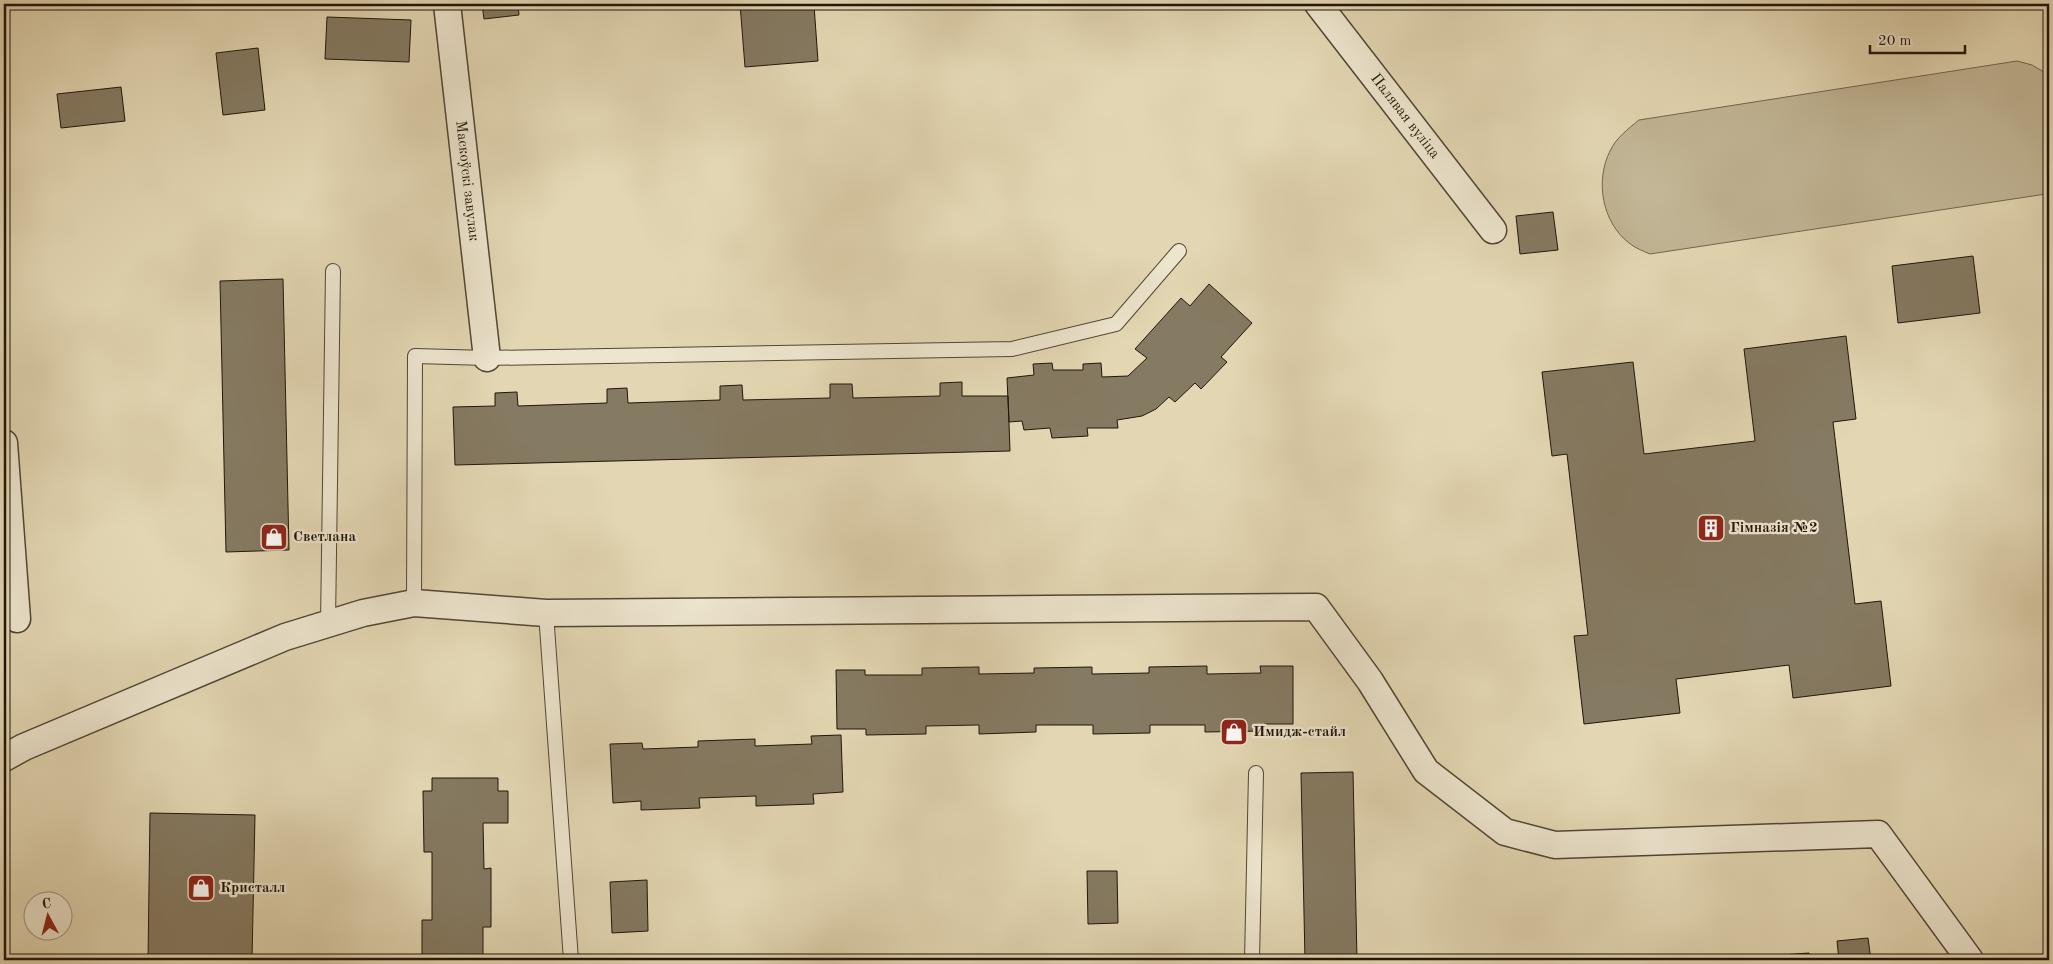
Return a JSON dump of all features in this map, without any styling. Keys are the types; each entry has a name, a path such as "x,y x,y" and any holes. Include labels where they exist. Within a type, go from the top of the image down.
{"street":[{"name":"Маскоўскі завулак","path":"447,4 487,358"},
{"name":"Палявая вуліца","path":"1318,4 1492,230"},
{"path":"4,443 16,619"},
{"path":"4,758 24,747 285,637 363,613 414,603 546,614 1316,607 1370,681 1426,771 1505,832 1555,845 1878,834 1970,960"}],"lane":[{"path":"414,603 415,356 487,358 1012,349 1116,324 1179,251"},
{"path":"328,624 332,270"},
{"path":"546,614 571,960"},
{"path":"1252,960 1256,773"}],"shaded area":[{"path":"2017,61 2032,65 2049,75 2049,192 2046,194 1650,254 1631,245 1620,234 1607,213 1602,188 1605,163 1616,142 1639,120"}],"building":[{"path":"482,4 518,4 519,15 484,19"},
{"path":"740,4 792,4 793,8 814,5 818,61 745,67"},
{"path":"327,17 411,20 409,62 325,59"},
{"path":"258,48 265,110 223,115 216,53"},
{"path":"121,87 125,121 61,128 57,94"},
{"path":"1553,212 1558,250 1520,254 1516,216"},
{"path":"1973,256 1980,313 1898,323 1892,266"},
{"path":"283,279 289,550 226,552 220,281"},
{"path":"1209,284 1252,323 1221,357 1227,362 1201,389 1195,383 1175,402 1169,397 1156,409 1142,416 1117,420 1118,428 1087,428 1088,436 1052,438 1050,428 1024,430 1022,421 1009,422 1007,378 1034,375 1033,364 1052,363 1053,370 1083,370 1083,364 1101,363 1102,377 1128,376 1147,358 1135,349 1181,298 1190,306"},
{"name":"Гімназія №2","path":"1846,336 1856,419 1833,422 1855,604 1881,601 1891,686 1793,698 1789,665 1676,679 1680,713 1584,724 1574,636 1588,635 1567,454 1552,456 1542,372 1633,362 1644,454 1755,441 1744,349"},
{"path":"962,382 962,396 1008,396 1010,451 455,465 453,407 495,406 495,393 517,392 518,406 607,403 607,389 627,388 628,403 720,400 720,386 742,385 743,400 830,398 830,384 852,384 853,398 940,396 940,383"},
{"path":"1207,666 1207,674 1261,673 1260,666 1293,666 1293,724 1264,724 1264,731 1205,732 1205,725 1150,725 1150,733 1093,734 1093,725 1036,725 1036,732 979,734 979,725 926,726 926,734 866,735 866,729 837,729 836,670 865,670 865,675 922,675 922,668 979,667 979,674 1034,673 1034,668 1092,667 1092,674 1149,673 1149,667"},
{"path":"841,735 843,792 813,794 814,804 756,806 756,796 699,798 700,808 641,810 641,801 613,803 610,744 642,743 643,749 698,747 698,741 755,739 755,746 812,744 811,736"},
{"path":"1353,772 1357,960 1305,960 1301,773"},
{"path":"432,778 498,778 498,791 508,791 508,823 483,823 484,869 491,868 491,927 483,927 483,960 422,960 422,920 432,920 432,852 424,852 423,791 432,791"},
{"name":"Кристалл","path":"150,813 255,815 252,960 148,960"},
{"path":"1087,871 1117,871 1118,923 1088,924"},
{"path":"647,880 648,931 612,933 610,882"},
{"path":"1868,938 1871,960 1839,960 1837,941"},
{"path":"1809,953 1810,960 1713,960"}],"place":[{"name":"Гімназія №2","path":"1711,528"},
{"name":"Светлана","path":"274,537"},
{"name":"Имидж-стайл","path":"1234,732"},
{"name":"Кристалл","path":"201,888"}]}
